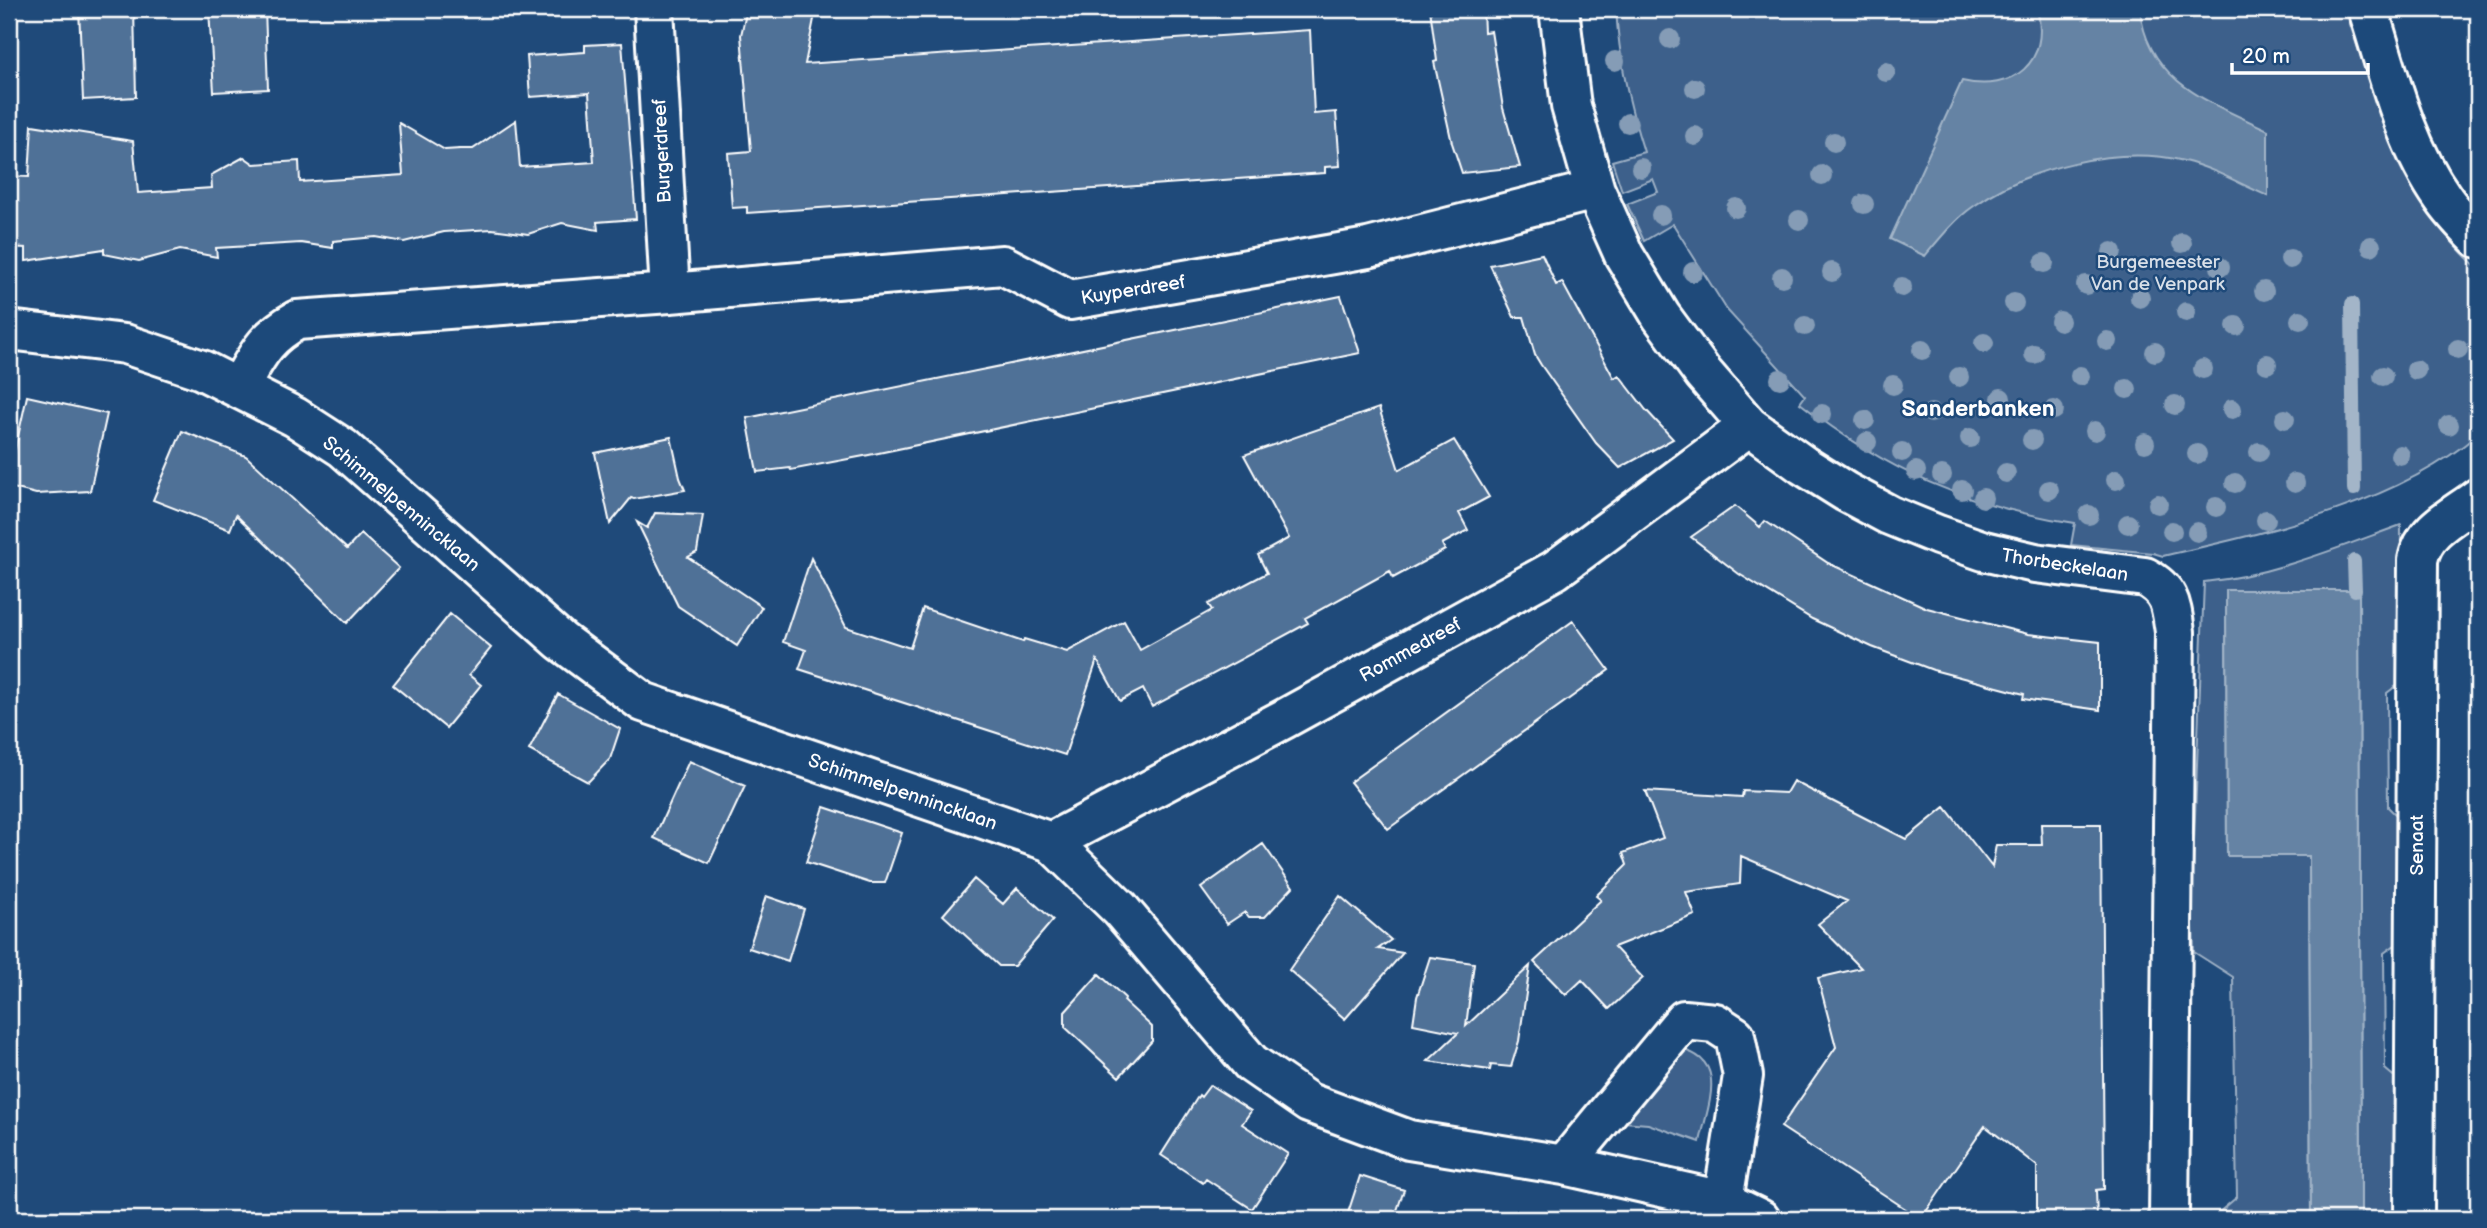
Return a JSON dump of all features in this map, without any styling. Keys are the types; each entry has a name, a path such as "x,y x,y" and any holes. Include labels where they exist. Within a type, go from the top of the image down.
{"street":[{"name":"Burgerdreef","path":"654,9 670,293"},
{"name":"Thorbeckelaan","path":"1559,9 1570,106 1595,190 1624,255 1661,316 1703,373 1749,426 1803,465 1889,516 1984,551 2035,563 2145,577 2168,596 2175,632 2169,1219"},
{"path":"2368,9 2401,111 2426,170 2443,198 2478,238"},
{"name":"Kuyperdreef","path":"670,293 1003,265 1070,300 1368,248 1595,190"},
{"path":"239,387 261,349 277,331 297,320 670,293"},
{"name":"Schimmelpennincklaan","path":"9,330 125,344 190,366 239,387 295,417 343,448 561,641 643,702 1051,842 1120,909 1251,1063 1309,1103 1409,1140 1564,1165 1723,1201 1760,1219"},
{"name":"Rommedreef","path":"1051,842 1284,719 1555,570 1749,426"},
{"name":"Senaat","path":"2414,1219 2418,560 2424,540 2431,532 2478,498"},
{"path":"1564,1165 1684,1020 1715,1023 1735,1036 1743,1076 1723,1201"}],"green space":[{"name":"Burgemeester Van de Venpark","path":"1616,9 2345,9 2380,115 2410,181 2428,212 2451,241 2478,268 2478,434 2445,459 2409,480 2329,513 2245,537 2163,556 2071,545 2075,523 1998,507 1929,482 1896,466 1832,427 1800,403 1805,396 1727,310 1673,224 1644,241 1627,204 1658,192 1653,179 1622,191 1612,161 1644,152 1626,81"},
{"path":"2401,525 2400,683 2387,693 2388,807 2399,818 2399,942 2384,953 2385,1069 2398,1080 2397,1219 2361,1219 2359,590 2226,591 2227,856 2309,856 2311,1219 2211,1219 2237,1197 2233,977 2194,952 2192,894 2204,582 2280,567"},
{"path":"1679,1049 1695,1054 1705,1063 1710,1074 1710,1100 1700,1142 1648,1124 1622,1122"}],"shaded area":[{"path":"2037,9 2140,9 2145,34 2155,55 2169,72 2185,87 2204,99 2268,130 2268,196 2216,172 2184,161 2131,156 2103,158 2047,170 1996,192 1960,217 1925,256 1890,239 1962,81 1980,84 1997,82 2024,69 2033,58 2038,44 2040,28"},
{"path":"2226,590 2359,590 2361,1219 2311,1219 2309,856 2227,856"}],"building":[{"path":"79,9 134,9 136,97 83,100"},
{"path":"209,9 265,9 268,89 214,92"},
{"path":"747,9 816,9 805,64 1310,30 1314,114 1336,112 1340,166 1325,167 1325,173 747,213 747,207 732,208 728,153 751,151 741,35"},
{"path":"1430,9 1483,9 1484,32 1491,31 1503,108 1520,167 1462,173 1452,143 1434,62 1437,61"},
{"path":"622,43 636,219 597,222 598,230 562,223 528,234 492,229 444,232 404,242 376,237 333,241 333,248 301,243 216,248 217,257 180,250 139,261 104,254 104,249 26,261 26,248 9,247 9,176 29,177 32,125 133,141 138,193 212,188 211,175 244,157 254,164 299,161 300,182 403,175 399,123 445,150 473,149 516,120 520,167 594,162 589,93 530,97 527,56 585,52 585,45"},
{"path":"1542,254 1556,285 1562,282 1614,378 1619,375 1673,439 1620,468 1596,443 1541,365 1535,355 1524,317 1514,317 1490,265"},
{"path":"1341,296 1360,353 864,456 791,470 757,472 747,418"},
{"path":"27,396 107,414 90,491 36,494 9,487"},
{"path":"1379,408 1399,470 1454,440 1489,497 1459,513 1468,530 1442,544 1445,550 1393,578 1390,571 1305,618 1308,623 1152,707 1143,689 1120,701 1097,660 1065,755 799,669 806,650 783,642 811,558 846,627 910,648 923,608 1023,642 1024,639 1067,652 1124,621 1140,650 1212,610 1208,604 1267,573 1258,555 1289,538 1244,455"},
{"path":"182,431 246,456 347,549 361,534 399,568 347,623 236,515 230,530 153,500"},
{"path":"671,437 685,490 631,498 610,524 595,453"},
{"path":"1735,506 1760,527 1765,521 1828,563 1927,608 2028,634 2100,642 2100,710 2023,699 2024,694 1933,670 1872,647 1812,619 1739,574 1691,537"},
{"path":"655,513 703,515 697,552 688,557 762,607 737,646 678,606 637,522 647,528"},
{"path":"450,614 491,648 469,675 481,685 446,728 393,685"},
{"path":"1573,621 1609,670 1388,829 1350,782"},
{"path":"558,694 620,729 610,759 588,782 529,750"},
{"path":"689,761 745,786 709,863 654,838"},
{"path":"1793,781 1906,839 1945,807 1992,867 1996,845 2042,845 2041,824 2101,824 2104,1189 2096,1190 2097,1219 2037,1219 2037,1166 1985,1126 1921,1219 1781,1127 1836,1047 1818,978 1861,968 1818,924 1847,901 1741,856 1740,884 1686,892 1695,915 1614,947 1643,978 1609,1009 1582,980 1566,995 1534,962 1601,900 1596,896 1627,865 1623,853 1663,838 1645,791 1742,797 1743,791 1786,793"},
{"path":"824,807 902,833 885,883 870,883 806,862"},
{"path":"1263,844 1293,887 1265,917 1249,917 1245,912 1227,924 1201,888"},
{"path":"974,879 1003,904 1017,888 1053,920 1014,966 999,966 943,915"},
{"path":"766,896 804,909 788,961 749,948"},
{"path":"1340,896 1391,940 1378,949 1403,953 1345,1019 1289,970"},
{"path":"1430,957 1474,963 1466,1026 1530,966 1519,1041 1511,1067 1491,1065 1490,1070 1428,1061 1458,1033 1413,1024 1417,997"},
{"path":"1099,974 1152,1027 1152,1041 1119,1077 1065,1027 1065,1012"},
{"path":"1210,1085 1251,1111 1242,1124 1288,1154 1252,1209 1206,1179 1203,1183 1161,1155 1199,1095 1201,1097"},
{"path":"1360,1176 1404,1190 1394,1219 1346,1219"}],"waterway":[{"path":"2352,304 2354,489"},
{"path":"2354,561 2355,590"}],"district":[{"name":"Sanderbanken","path":"1978,408"}]}
